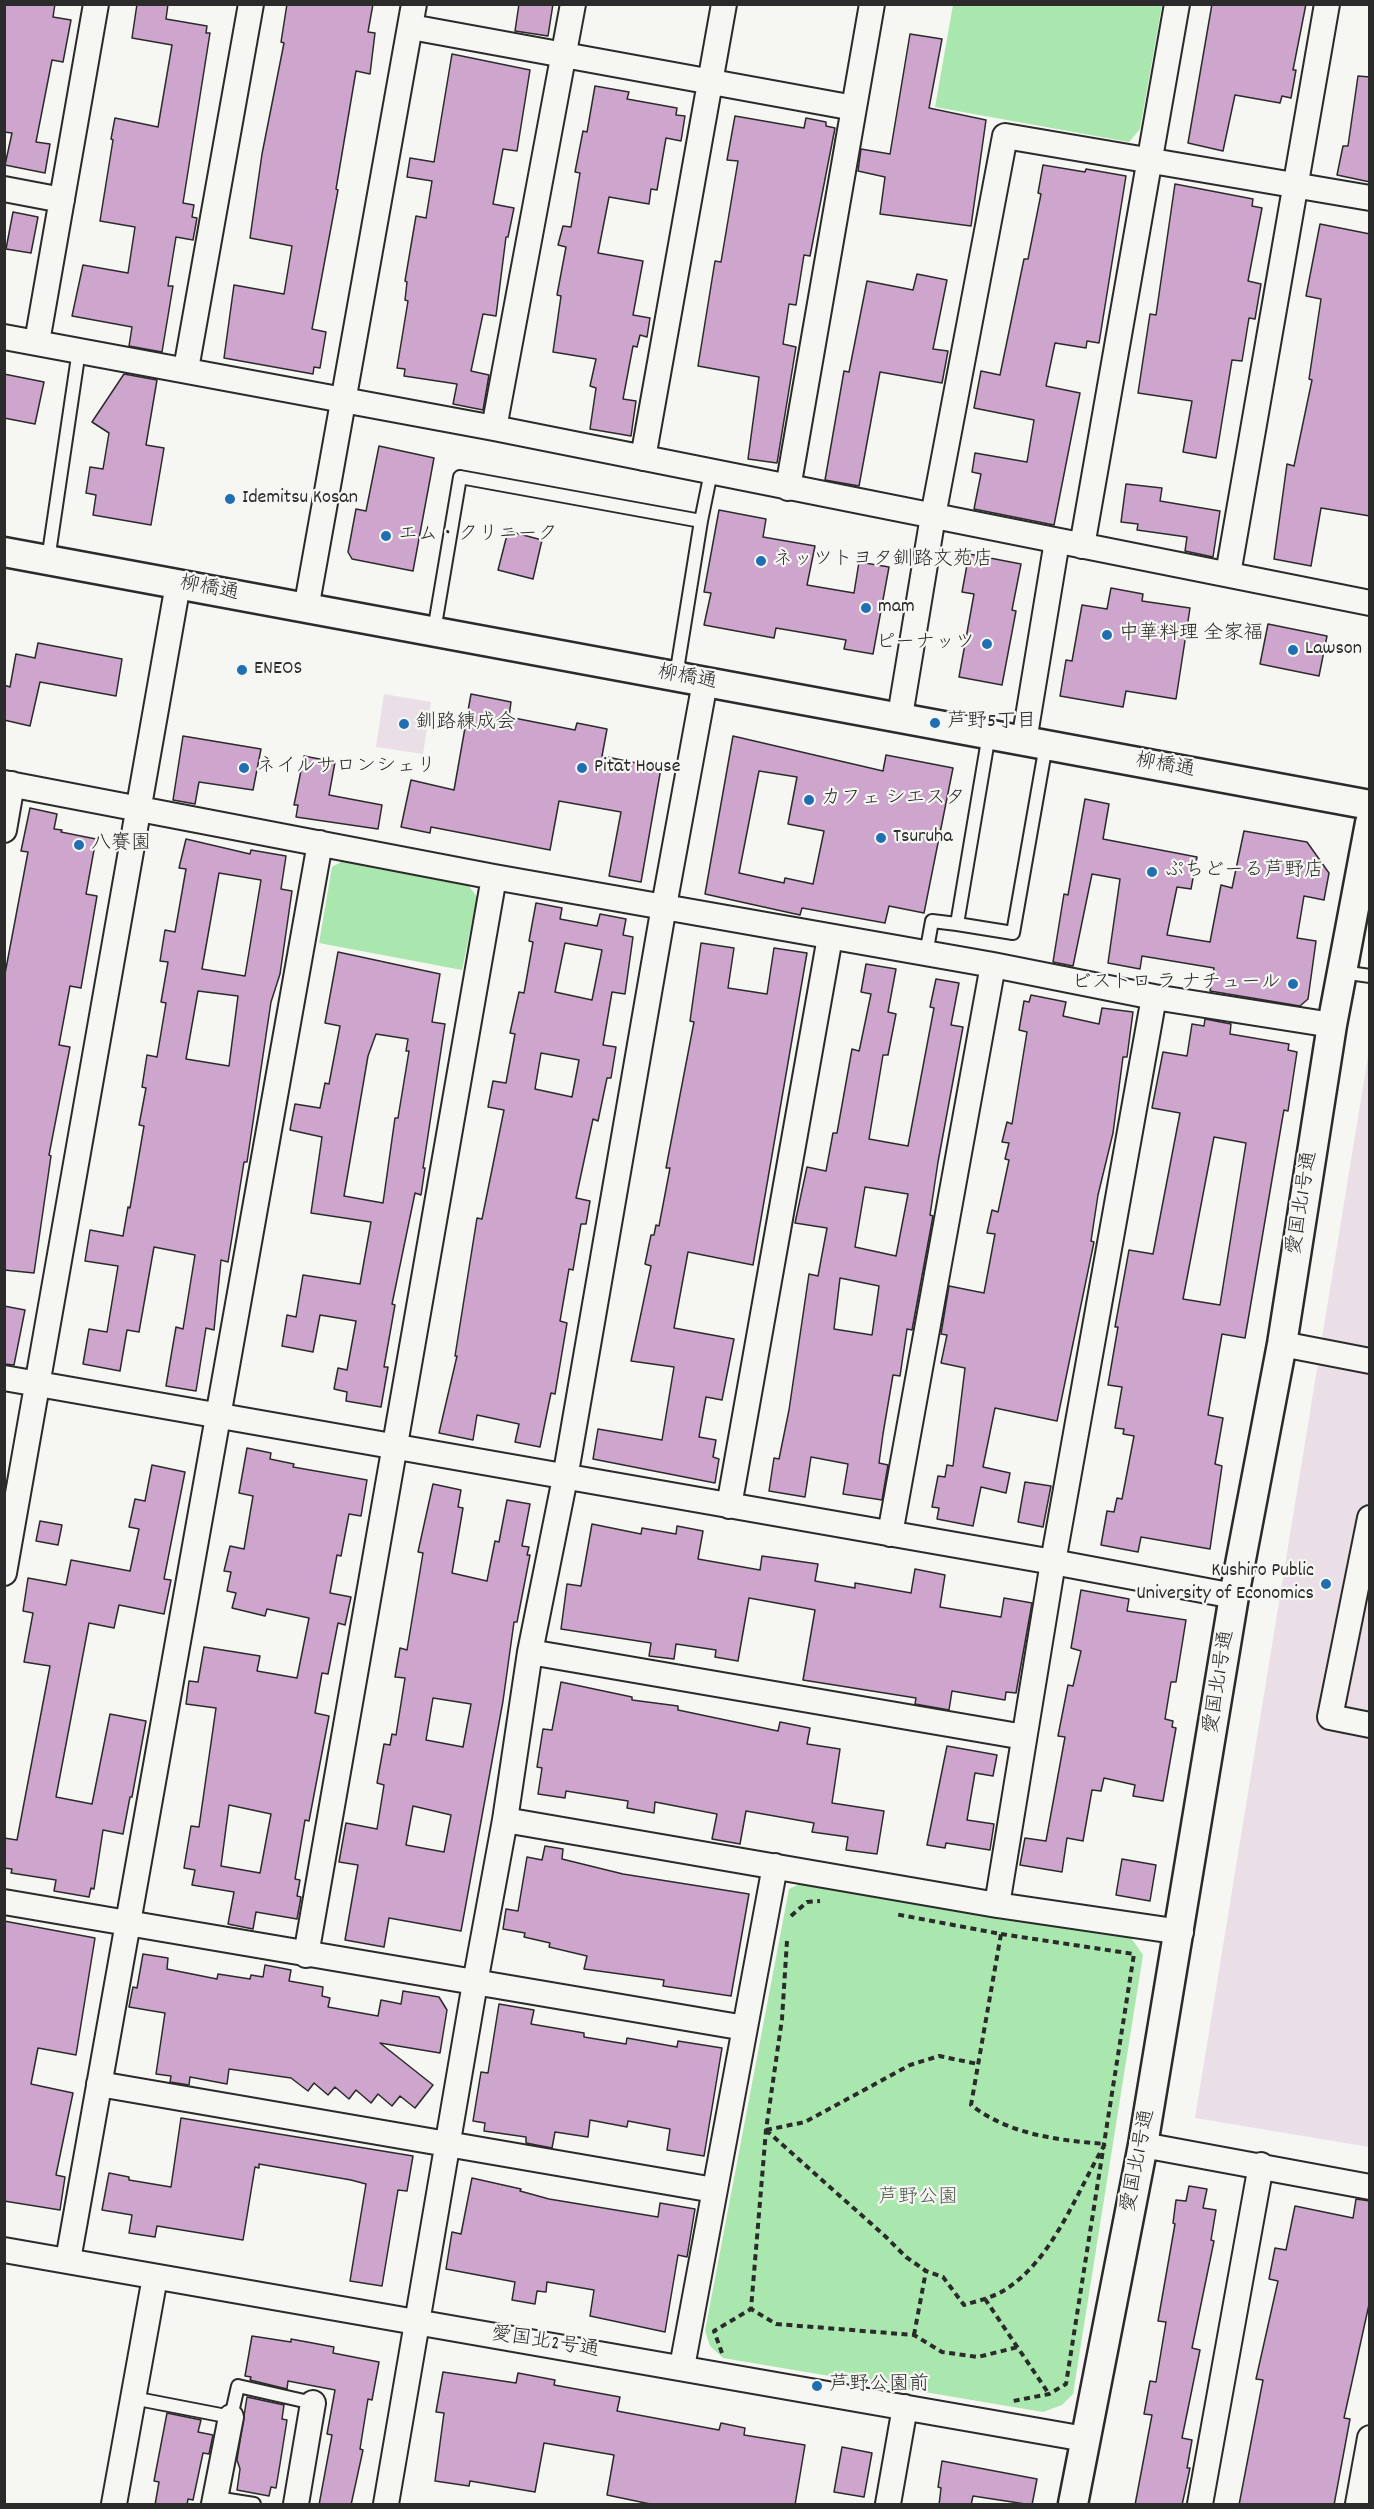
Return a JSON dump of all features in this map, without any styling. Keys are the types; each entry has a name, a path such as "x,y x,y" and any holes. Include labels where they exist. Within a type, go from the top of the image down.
{"street":[{"path":"37,342 96,4"},
{"path":"186,369 251,4"},
{"path":"494,428 573,4"},
{"path":"643,458 724,4"},
{"path":"788,488 872,4"},
{"path":"1082,546 1177,4"},
{"path":"1228,573 1327,4"},
{"path":"306,609 413,16 564,55 854,108"},
{"path":"900,716 933,516 1005,136 1370,198"},
{"path":"4,189 62,200"},
{"path":"4,337 494,428 1370,603"},
{"path":"1035,743 1057,541"},
{"name":"柳橋通","path":"4,552 434,633 900,716 1370,805"},
{"path":"5,1565 178,584"},
{"path":"388,2504 475,1983 506,1820 531,1652 565,1478 705,682"},
{"path":"4,830 8,784 494,877 993,965 1154,997 1332,1025"},
{"name":"愛国北1号通","path":"1074,2505 1181,1932 1234,1596 1282,1344 1332,1025 1356,974 1370,823"},
{"path":"68,2260 320,843"},
{"path":"306,1955 494,877"},
{"path":"729,1506 830,937"},
{"path":"890,1534 993,965"},
{"path":"997,1905 1053,1562 1154,997"},
{"path":"1282,1344 1370,1361"},
{"path":"4,1378 1053,1562 1234,1596"},
{"path":"1370,1518 1330,1717 1370,1725"},
{"path":"531,1652 1024,1737"},
{"path":"506,1820 997,1905 1181,1932"},
{"path":"682,2367 775,1866"},
{"path":"4,1902 745,2028"},
{"path":"99,2084 714,2190"},
{"path":"1143,2145 1261,2165 1370,2187"},
{"path":"1200,2505 1261,2165"},
{"name":"愛国北2号通","path":"4,2250 1085,2439"},
{"path":"114,2505 155,2277"},
{"path":"296,2505 314,2403"},
{"path":"888,2505 904,2407"},
{"path":"215,2501 231,2417"},
{"path":"1358,2505 1370,2438"}],"lane":[{"path":"48,560 79,350"},
{"path":"675,677 711,472"},
{"path":"434,633 460,477 701,521"},
{"path":"957,924 989,734"},
{"path":"926,954 932,921 1013,933 1035,743"},
{"path":"133,2398 231,2417 238,2386 314,2403"},
{"path":"215,2501 254,2505"}],"path":[{"path":"789,1918 807,1902 822,1900"},
{"path":"889,1913 1001,1934 1134,1954 1066,2384 1049,2394 1007,2402"},
{"path":"751,2308 766,2130 782,2019 788,1929"},
{"path":"1001,1934 970,2105 992,2121 1053,2140 1105,2144"},
{"path":"766,2130 805,2122 910,2065 939,2056 978,2064"},
{"path":"766,2130 886,2236 906,2257 926,2271 943,2277 964,2304 1002,2292 1024,2276 1054,2237 1105,2144"},
{"path":"914,2336 926,2271"},
{"path":"985,2299 1049,2394"},
{"path":"751,2308 776,2324 914,2336 942,2352 978,2357 1018,2347"},
{"path":"734,2356 722,2354 714,2331 751,2308"}],"shaded area":[{"name":"釧路練成会","path":"384,694 431,702 423,754 376,747"},
{"name":"Kushiro Public University of Economics","path":"1369,1050 1369,2147 1195,2118"}],"green space":[{"path":"953,5 1162,5 1140,129 1129,142 935,107"},
{"path":"343,861 469,886 477,897 462,970 319,943 332,867"},
{"name":"芦野公園","path":"804,1882 1131,1938 1143,1955 1073,2394 1062,2405 1043,2412 723,2358 710,2346 705,2331 789,1889"}],"building":[{"path":"4,4 55,4 53,17 71,20 63,62 52,60 36,142 50,144 45,173 5,165 12,133 4,132"},
{"path":"137,4 168,4 166,19 207,26 206,33 210,33 183,203 194,205 192,217 197,218 193,240 176,237 168,286 173,286 162,352 129,346 132,327 72,316 83,265 128,273 135,227 100,221 115,118 158,127 172,45 132,38"},
{"path":"287,4 373,4 368,32 375,33 370,74 356,71 336,189 338,190 312,329 326,332 320,368 314,367 313,374 224,358 234,285 284,294 292,246 250,238 262,154 284,43 281,42"},
{"path":"519,4 553,4 548,36 515,31"},
{"path":"1212,4 1306,4 1293,70 1296,70 1291,98 1282,96 1280,103 1235,95 1223,151 1188,143"},
{"path":"910,34 942,39 929,108 986,120 971,226 880,214 885,177 858,171 861,149 890,154"},
{"path":"452,54 530,70 517,151 503,149 493,204 514,208 508,237 506,237 496,316 483,314 471,371 489,375 483,410 453,404 457,384 404,376 405,369 397,368 408,301 405,300 407,282 405,281 416,216 426,218 432,181 407,177 410,158 434,162"},
{"path":"1358,76 1370,77 1370,182 1337,175 1343,146 1348,146"},
{"path":"595,86 629,92 627,99 677,108 676,115 685,116 681,141 666,138 657,190 651,189 649,204 609,197 598,253 643,261 633,315 650,318 647,337 640,335 637,347 633,346 623,399 636,401 631,436 590,429 596,388 590,386 596,359 553,352 561,296 557,295 566,247 558,245 563,226 571,227 580,173 575,172 583,131 587,132"},
{"path":"735,116 804,128 806,118 826,122 826,126 835,128 810,256 804,255 796,305 789,304 783,344 796,347 777,463 748,459 759,377 698,366 715,261 721,262 738,161 727,160"},
{"path":"1043,165 1126,176 1099,343 1087,341 1086,348 1055,343 1046,386 1080,393 1054,525 974,509 981,474 972,472 975,453 1027,462 1034,420 974,408 981,371 1000,375 1024,259 1028,259 1041,194 1038,193"},
{"path":"1175,184 1253,199 1252,206 1262,208 1248,281 1261,284 1255,319 1249,318 1242,361 1232,360 1216,458 1183,452 1192,401 1138,393 1150,314 1156,315"},
{"path":"13,212 38,217 31,253 6,249"},
{"path":"1320,224 1370,234 1370,516 1321,508 1311,566 1274,559 1287,464 1294,466 1312,380 1309,379 1321,299 1306,296"},
{"path":"917,274 947,280 933,349 948,351 942,383 880,372 859,486 825,480 844,371 849,372 867,281 913,290"},
{"path":"4,374 44,382 35,424 4,418"},
{"path":"124,374 157,380 146,445 164,448 151,525 93,515 96,495 86,493 90,467 103,469 109,433 92,422"},
{"path":"379,446 434,458 413,571 352,559 348,552 356,509 366,511"},
{"path":"1126,484 1162,488 1160,501 1220,511 1213,557 1185,551 1187,537 1137,530 1138,524 1121,522"},
{"path":"719,510 766,519 763,537 815,546 807,585 854,593 859,562 889,567 873,654 844,649 846,640 776,628 774,638 704,625 711,593 704,592"},
{"path":"508,531 542,540 533,579 498,570"},
{"path":"969,554 1021,564 1012,610 1016,611 1002,685 959,677 974,594 962,592"},
{"path":"1111,588 1143,594 1142,601 1190,608 1176,699 1126,691 1123,707 1060,696 1066,660 1072,661 1082,605 1107,609"},
{"name":"Lawson","path":"1268,624 1327,636 1319,676 1260,664"},
{"path":"38,643 122,659 116,696 40,682 30,726 4,720 4,685 10,687 16,654 35,658"},
{"path":"471,694 511,702 509,717 575,730 577,723 607,729 602,756 661,768 641,882 609,876 621,812 559,801 550,850 431,827 430,833 401,827 411,780 454,790"},
{"path":"183,736 261,749 253,790 199,782 195,804 173,800"},
{"name":"Tsuruha","path":"733,736 883,771 886,755 953,768 924,913 889,906 885,923 802,908 800,915 705,894","holes":["759,771 797,777 788,824 824,831 813,884 785,878 784,883 739,873"]},
{"path":"304,756 335,762 329,795 382,805 378,829 296,817 298,805 294,805"},
{"path":"1085,799 1109,804 1103,839 1197,857 1191,889 1177,887 1167,935 1210,942 1221,885 1232,888 1244,831 1307,842 1329,873 1324,900 1304,896 1297,938 1316,941 1308,999 1300,1006 1210,991 1214,968 1142,956 1140,969 1108,963 1120,879 1092,874 1073,966 1053,962 1064,894 1068,895"},
{"path":"30,808 57,814 54,829 96,839 86,894 97,896 81,988 70,986 59,1045 70,1047 49,1155 51,1156 34,1273 4,1270 4,979 28,852 21,851"},
{"path":"186,839 250,854 251,850 286,856 281,889 292,891 280,974 271,1002 247,1162 244,1162 228,1262 221,1260 214,1330 206,1328 196,1391 166,1386 176,1327 183,1329 195,1255 154,1247 139,1332 127,1330 120,1371 83,1364 89,1329 107,1332 118,1266 85,1261 90,1230 123,1236 128,1207 130,1208 144,1126 139,1125 146,1088 142,1087 147,1055 157,1057 166,1003 161,1002 168,962 160,961 165,930 175,932 186,869 179,868","holes":["219,873 261,880 245,976 202,969","198,991 238,996 229,1066 186,1059"]},
{"path":"536,903 562,908 560,919 597,926 600,914 626,919 623,935 633,937 625,994 612,992 603,1045 616,1047 611,1078 607,1078 598,1121 593,1119 576,1198 590,1201 586,1224 581,1224 573,1270 569,1269 560,1321 567,1323 555,1394 551,1393 540,1447 515,1442 519,1424 477,1415 473,1440 439,1433 457,1356 455,1356 477,1218 482,1219 504,1110 488,1107 493,1081 506,1083 515,1034 510,1033 519,992 524,993 533,942 529,941","holes":["565,943 602,950 592,1000 555,992","541,1053 579,1060 572,1097 535,1089"]},
{"path":"701,943 734,948 728,988 767,994 774,948 807,953 753,1265 688,1252 674,1328 734,1339 722,1400 706,1397 699,1437 716,1440 713,1457 719,1459 715,1483 593,1459 598,1429 662,1440 674,1367 631,1361 651,1266 645,1264 651,1235 654,1235 656,1225 659,1226 670,1168 666,1168 694,1022 690,1021"},
{"path":"338,952 440,974 432,1022 445,1024 421,1195 415,1193 392,1304 395,1305 384,1367 388,1367 381,1407 346,1401 347,1392 334,1389 338,1368 347,1370 356,1321 320,1315 313,1352 282,1346 287,1315 296,1317 303,1275 360,1284 371,1222 311,1213 322,1137 290,1130 295,1104 320,1108 325,1083 329,1084 340,1026 325,1023","holes":["376,1034 408,1039 406,1051 409,1051 398,1118 395,1118 383,1203 344,1196 368,1056"]},
{"path":"866,964 896,969 888,1012 896,1014 888,1055 883,1055 869,1139 908,1146 934,1008 930,1007 936,979 959,983 951,1025 963,1027 938,1162 930,1215 933,1216 912,1330 907,1329 900,1376 893,1375 879,1463 888,1465 882,1500 843,1494 848,1464 811,1457 805,1497 769,1491 774,1458 779,1459 789,1410 809,1274 818,1276 827,1228 795,1223 807,1167 826,1171 833,1133 837,1133 852,1049 859,1051 871,994 861,992","holes":["865,1187 908,1194 896,1256 855,1247","840,1278 879,1286 872,1335 834,1329"]},
{"path":"1031,995 1066,1002 1063,1016 1099,1024 1102,1008 1133,1012 1127,1057 1123,1057 1113,1133 1098,1195 1091,1241 1094,1242 1057,1421 995,1408 983,1467 1010,1473 1006,1493 981,1487 973,1526 937,1519 939,1508 932,1507 938,1476 945,1477 947,1465 953,1466 965,1368 941,1363 947,1335 941,1334 949,1286 984,1293 995,1234 987,1233 992,1210 998,1212 1009,1160 1005,1159 1009,1143 1002,1142 1007,1122 1012,1124 1027,1032 1019,1030 1024,1001 1029,1002"},
{"path":"1205,1019 1231,1024 1230,1034 1289,1044 1288,1050 1297,1052 1288,1111 1284,1110 1282,1121 1245,1338 1222,1334 1208,1415 1223,1418 1215,1464 1222,1466 1210,1549 1141,1537 1138,1552 1101,1545 1107,1511 1114,1512 1117,1498 1122,1499 1134,1436 1123,1434 1124,1429 1115,1428 1122,1387 1108,1385 1118,1327 1115,1327 1129,1250 1153,1254 1180,1113 1152,1108 1163,1052 1187,1056 1192,1024 1204,1026","holes":["1214,1137 1246,1143 1220,1305 1183,1299"]},
{"path":"4,1306 25,1310 14,1365 4,1364"},
{"path":"247,1448 271,1453 270,1459 294,1464 293,1467 367,1480 361,1516 349,1514 341,1556 337,1555 330,1593 351,1597 345,1625 338,1623 328,1674 322,1673 315,1713 329,1716 309,1821 305,1820 295,1879 300,1880 297,1896 301,1897 297,1919 256,1912 253,1929 228,1924 234,1892 192,1885 195,1870 184,1868 191,1826 199,1827 216,1708 186,1704 189,1681 198,1682 204,1647 260,1656 257,1671 297,1678 309,1618 267,1609 265,1616 232,1608 236,1593 227,1591 231,1572 224,1571 230,1546 244,1549 253,1496 239,1493","holes":["229,1805 271,1814 260,1873 221,1866"]},
{"path":"152,1465 185,1472 164,1579 171,1580 164,1614 119,1605 114,1628 89,1623 56,1797 92,1804 110,1714 146,1721 132,1797 130,1797 123,1834 103,1830 94,1889 91,1888 89,1897 54,1891 56,1880 11,1873 12,1869 4,1868 4,1838 17,1840 50,1666 24,1662 33,1613 23,1611 28,1578 66,1585 71,1560 130,1571 139,1529 129,1527 135,1499 145,1501"},
{"path":"1025,1482 1051,1486 1043,1527 1018,1522"},
{"path":"433,1484 461,1490 458,1507 463,1508 452,1573 487,1581 495,1541 499,1542 507,1500 530,1504 522,1546 529,1547 527,1555 530,1555 517,1622 514,1622 503,1701 461,1931 389,1918 384,1947 345,1940 358,1865 339,1862 346,1823 377,1829 384,1785 377,1783 384,1744 390,1745 392,1734 396,1735 405,1678 395,1677 400,1648 407,1650 423,1553 418,1552","holes":["433,1698 471,1704 463,1747 426,1740","413,1806 451,1815 444,1852 406,1845"]},
{"path":"40,1521 62,1525 58,1545 36,1541"},
{"path":"592,1524 641,1534 642,1528 676,1534 677,1526 703,1531 698,1559 760,1570 762,1556 818,1564 815,1581 855,1588 855,1583 911,1593 915,1569 945,1575 940,1607 1001,1617 1004,1598 1032,1603 1016,1693 1006,1692 1005,1700 952,1691 949,1710 915,1704 916,1698 803,1680 815,1610 749,1598 738,1661 715,1657 716,1650 676,1644 674,1659 649,1656 651,1643 561,1629 567,1584 581,1586"},
{"path":"1081,1590 1129,1599 1127,1611 1186,1620 1176,1682 1171,1682 1165,1719 1173,1721 1172,1727 1176,1728 1163,1801 1133,1796 1135,1785 1104,1778 1101,1791 1092,1790 1083,1841 1067,1838 1062,1872 1020,1865 1025,1838 1046,1841 1065,1737 1058,1736 1068,1685 1073,1686 1081,1651 1071,1648"},
{"path":"561,1682 632,1697 632,1700 678,1706 678,1710 778,1731 780,1722 810,1728 807,1744 840,1749 832,1803 884,1811 877,1854 846,1850 848,1837 812,1832 814,1823 746,1811 740,1844 712,1839 717,1814 655,1802 654,1813 627,1808 628,1801 566,1791 565,1798 538,1794 542,1768 537,1767 543,1729 552,1730"},
{"path":"947,1746 997,1755 993,1776 975,1773 967,1820 994,1824 990,1850 946,1843 945,1848 927,1845"},
{"path":"545,1846 563,1849 562,1859 623,1874 749,1894 731,1996 663,1986 664,1980 584,1969 587,1956 549,1947 550,1943 524,1937 525,1933 503,1929 506,1909 518,1911 527,1857 542,1860"},
{"path":"1122,1859 1156,1865 1150,1901 1116,1895"},
{"path":"4,1921 95,1938 76,2055 38,2048 31,2084 73,2093 56,2175 65,2177 60,2210 4,2201"},
{"path":"143,1954 168,1958 167,1969 217,1979 218,1974 250,1979 251,1975 263,1977 265,1965 291,1970 289,1981 323,1987 322,1996 330,1998 328,2007 378,2016 381,2000 401,2004 403,1991 439,1997 447,2010 440,2053 380,2043 433,2085 415,2108 400,2096 392,2106 378,2094 371,2103 356,2090 349,2099 335,2087 328,2095 314,2083 308,2091 291,2078 229,2069 227,2084 190,2077 189,2085 170,2082 171,2076 156,2074 165,2013 129,2007 133,1987 137,1988"},
{"path":"499,2004 534,2010 531,2024 584,2033 584,2037 626,2044 627,2038 677,2047 678,2041 722,2048 704,2156 667,2150 670,2129 628,2121 627,2127 590,2120 588,2137 555,2132 552,2148 526,2143 526,2137 484,2131 485,2123 473,2121 481,2072 488,2073"},
{"path":"181,2118 413,2156 407,2191 398,2190 382,2286 350,2281 366,2184 351,2180 259,2164 259,2168 255,2167 243,2240 157,2226 155,2237 129,2233 132,2215 102,2210 109,2173 129,2177 129,2180 171,2187"},
{"path":"472,2178 521,2189 520,2191 549,2199 658,2217 660,2203 695,2209 687,2257 678,2255 665,2332 590,2316 594,2290 547,2282 546,2292 537,2291 535,2304 512,2300 515,2282 446,2269 452,2232 461,2234"},
{"path":"1189,2186 1207,2189 1203,2208 1216,2210 1211,2240 1214,2241 1192,2348 1200,2350 1182,2438 1192,2440 1187,2468 1190,2468 1182,2505 1135,2505 1152,2415 1144,2414 1150,2381 1156,2382 1166,2322 1158,2321 1175,2224 1173,2223 1176,2200 1186,2201"},
{"path":"1356,2199 1370,2201 1370,2300 1344,2418 1350,2419 1334,2505 1239,2505 1263,2380 1256,2379 1278,2281 1269,2279 1275,2248 1286,2250 1295,2206 1353,2218"},
{"path":"252,2336 291,2342 291,2339 334,2347 333,2353 379,2362 372,2400 368,2399 360,2449 363,2450 351,2505 319,2505 332,2435 327,2434 335,2390 288,2381 287,2389 250,2380 251,2377 245,2376"},
{"path":"443,2372 516,2383 518,2373 555,2380 554,2385 620,2397 617,2411 719,2430 721,2423 745,2428 744,2435 805,2445 795,2505 655,2505 607,2495 614,2455 544,2443 535,2492 470,2481 469,2486 435,2481 444,2413 436,2412"},
{"path":"247,2397 284,2405 282,2419 287,2420 280,2464 276,2488 271,2487 269,2496 237,2490 240,2469 237,2460"},
{"path":"167,2413 201,2420 198,2432 213,2435 209,2454 203,2453 193,2500 188,2499 187,2505 155,2505 159,2482 154,2481"},
{"path":"842,2447 872,2453 864,2497 834,2492"},
{"path":"942,2461 1037,2479 1032,2505 973,2496 971,2505 939,2505 941,2488 938,2487"}],"place":[{"name":"Idemitsu Kosan","path":"230,499"},
{"name":"エム・クリニーク","path":"386,536"},
{"name":"ネッツトヨタ釧路文苑店","path":"761,561"},
{"name":"mam","path":"866,608"},
{"name":"中華料理 全家福","path":"1107,635"},
{"name":"ピーナッツ","path":"987,644"},
{"name":"Lawson","path":"1293,650"},
{"name":"ENEOS","path":"242,670"},
{"name":"芦野5丁目","path":"935,723"},
{"name":"釧路練成会","path":"404,724"},
{"name":"ネイルサロンシェリ","path":"244,768"},
{"name":"Pitat House","path":"582,768"},
{"name":"カフェ シエスタ","path":"809,800"},
{"name":"Tsuruha","path":"881,838"},
{"name":"八賽園","path":"79,845"},
{"name":"ぷちどーる芦野店","path":"1152,872"},
{"name":"ビストロ ラ ナチュール","path":"1293,984"},
{"name":"Kushiro Public University of Economics","path":"1326,1584"},
{"name":"芦野公園前","path":"817,2386"}]}
